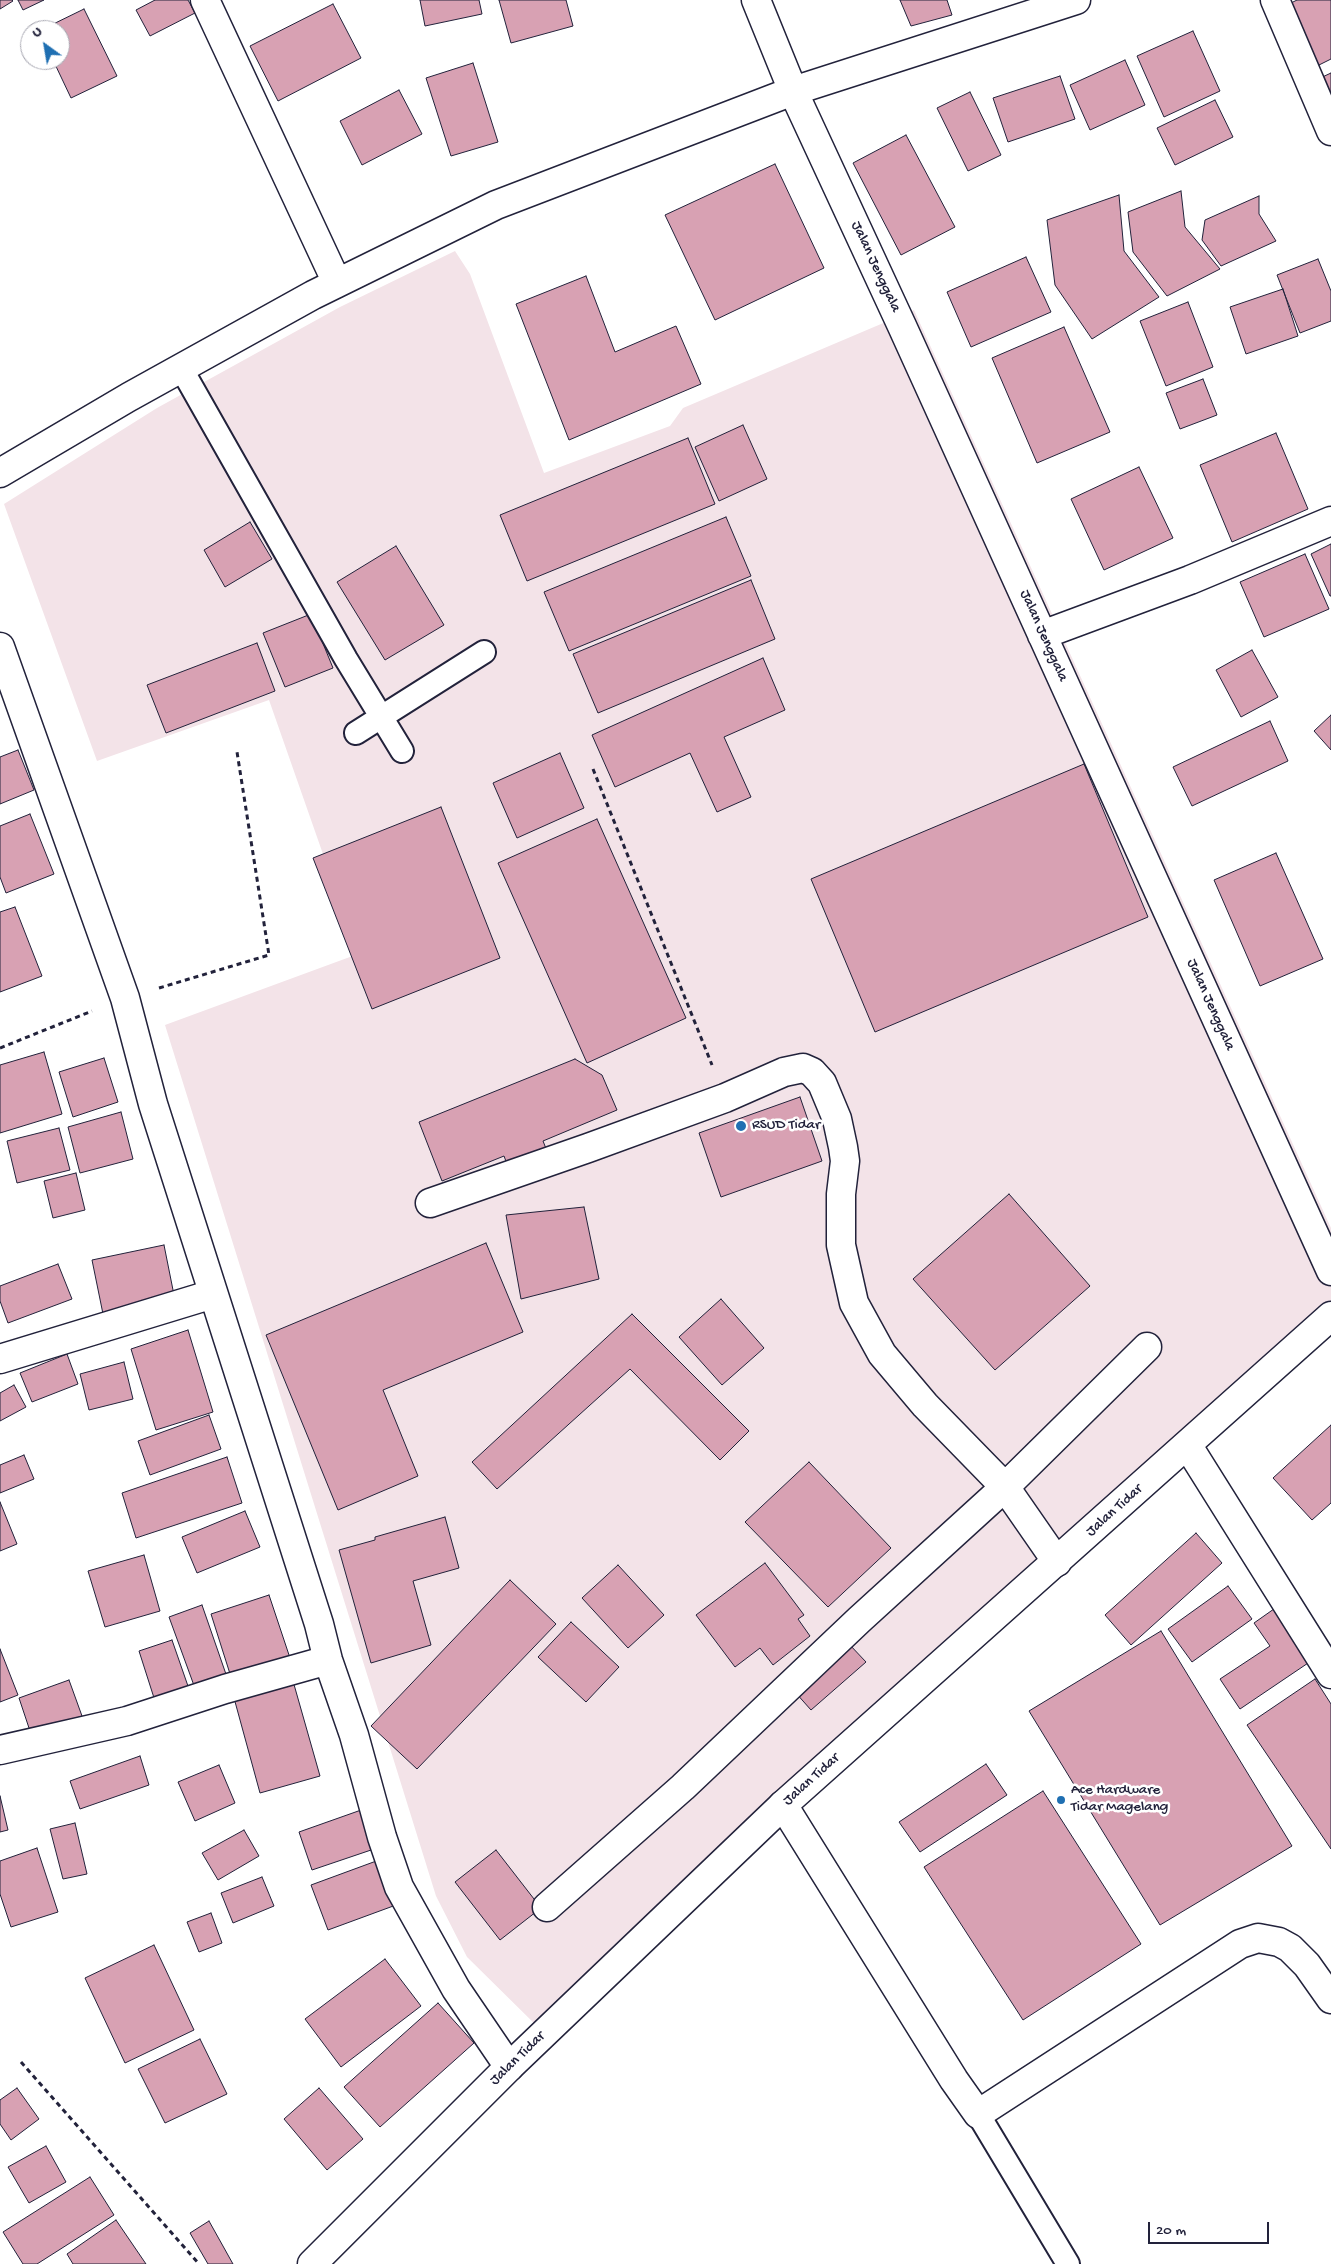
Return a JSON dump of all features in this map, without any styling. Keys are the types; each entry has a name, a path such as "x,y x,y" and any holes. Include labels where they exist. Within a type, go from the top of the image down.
{"street":[{"path":"205,0 337,284"},
{"name":"Jalan Jenggala","path":"756,0 793,91 1331,1271"},
{"path":"0,473 181,368 337,284 496,205 793,91 1076,0"},
{"path":"1275,0 1331,131"},
{"path":"1042,635 1190,580 1331,522"},
{"path":"0,647 125,998 152,1104 319,1624 328,1660 354,1735 382,1837 399,1886 456,1989 509,2067"},
{"path":"430,1203 725,1098 784,1072 803,1068 812,1072 822,1083 837,1119 843,1147 845,1161 841,1194 841,1246 854,1303 882,1354 925,1405 1004,1487 1057,1562"},
{"path":"0,1359 213,1294"},
{"name":"Jalan Tidar","path":"312,2264 509,2067 783,1805 1188,1446 1331,1316"},
{"path":"547,1907 683,1787 859,1620 1004,1487 1147,1348"},
{"path":"1188,1446 1331,1674"},
{"path":"0,1750 128,1720 226,1689 328,1660"},
{"path":"783,1805 954,2080 978,2114 1240,1944 1258,1938 1279,1942 1290,1948 1306,1965 1331,1999"}],"lane":[{"path":"181,368 381,718 402,751"},
{"path":"356,733 484,652"},
{"path":"978,2114 1068,2264"}],"path":[{"path":"0,1048 125,998 269,955 237,752"},
{"path":"593,769 725,1098"},
{"path":"21,2062 199,2264"}],"shaded area":[{"name":"RSUD Tidar","path":"455,251 470,274 544,473 670,426 683,408 914,310 1331,1228 1331,1312 542,2031 467,1957 436,1896 165,1025 358,954 269,700 97,761 4,504 157,408 340,307"}],"building":[{"path":"0,0 12,0 13,1 0,9"},
{"path":"18,0 44,0 23,10"},
{"path":"155,0 188,0 195,13 150,36 136,10"},
{"path":"420,0 479,0 482,14 425,26"},
{"path":"499,0 566,0 573,26 511,43"},
{"path":"900,0 947,0 952,15 911,26"},
{"path":"1297,0 1331,0 1331,59 1315,67 1285,6"},
{"path":"333,4 361,58 278,101 250,46"},
{"path":"84,9 117,76 71,98 58,70 70,70 70,20 61,20"},
{"path":"1193,31 1220,91 1164,117 1137,56"},
{"path":"1125,60 1145,105 1090,130 1070,85"},
{"path":"473,63 498,142 451,156 426,78"},
{"path":"1331,73 1331,110 1316,80"},
{"path":"1060,76 1075,119 1008,142 993,98"},
{"path":"399,90 422,134 362,165 340,121"},
{"path":"970,92 1001,155 968,171 937,108"},
{"path":"1215,100 1233,137 1175,165 1157,128"},
{"path":"906,135 955,227 901,255 853,163"},
{"path":"775,164 824,268 715,320 665,215"},
{"path":"1181,191 1185,227 1220,269 1167,296 1133,252 1128,212"},
{"path":"1119,195 1124,251 1159,297 1092,339 1055,285 1047,220"},
{"path":"1259,196 1259,214 1276,241 1221,266 1202,240 1205,220"},
{"path":"1026,257 1051,312 971,347 947,292"},
{"path":"1318,259 1331,291 1331,321 1300,333 1277,275"},
{"path":"586,276 615,352 676,326 701,384 569,440 516,304"},
{"path":"1283,289 1298,336 1246,354 1230,307"},
{"path":"1188,302 1213,367 1166,386 1140,321"},
{"path":"1064,327 1110,432 1037,463 992,358"},
{"path":"1203,379 1217,415 1180,429 1166,393"},
{"path":"743,425 767,479 719,501 695,447"},
{"path":"1276,433 1308,509 1232,542 1200,465"},
{"path":"688,438 715,504 527,581 500,515"},
{"path":"1139,467 1173,538 1104,570 1071,499"},
{"path":"726,517 751,576 569,651 544,592"},
{"path":"250,522 272,559 225,587 204,550"},
{"path":"1331,544 1331,596 1330,596 1311,554"},
{"path":"396,546 444,625 385,660 337,582"},
{"path":"1305,554 1329,609 1264,637 1240,582"},
{"path":"751,580 775,639 598,713 573,654"},
{"path":"311,614 333,668 285,687 263,633"},
{"path":"257,643 275,691 166,733 147,685"},
{"path":"1252,650 1278,697 1241,717 1216,670"},
{"path":"763,658 785,710 724,737 751,797 717,812 690,753 615,787 592,735"},
{"path":"1331,715 1331,750 1314,731"},
{"path":"1270,721 1288,761 1192,806 1173,767"},
{"path":"18,750 34,790 0,804 0,757"},
{"path":"560,753 584,808 517,838 493,783"},
{"path":"1084,764 1148,917 875,1032 811,879"},
{"path":"441,807 500,958 372,1009 313,858"},
{"path":"30,814 54,874 6,893 0,877 0,826"},
{"path":"597,819 686,1018 587,1063 498,863"},
{"path":"1276,853 1323,959 1260,986 1214,880"},
{"path":"15,907 42,976 0,992 0,912"},
{"path":"44,1052 62,1114 0,1133 0,1065"},
{"path":"104,1058 118,1102 73,1117 59,1072"},
{"path":"575,1059 602,1075 617,1110 543,1141 549,1156 510,1172 504,1156 442,1181 419,1122"},
{"path":"800,1097 822,1161 721,1197 699,1133"},
{"path":"121,1112 133,1159 80,1173 68,1127"},
{"path":"59,1128 70,1170 17,1183 7,1141"},
{"path":"76,1173 85,1210 53,1218 44,1181"},
{"path":"1009,1194 1090,1286 995,1370 913,1279"},
{"path":"584,1207 599,1279 521,1299 506,1215"},
{"path":"486,1243 523,1332 383,1390 418,1476 338,1510 266,1335"},
{"path":"164,1245 175,1300 103,1314 92,1260"},
{"path":"58,1264 72,1299 8,1323 0,1301 0,1286"},
{"path":"721,1299 764,1348 722,1385 679,1337"},
{"path":"632,1314 749,1431 720,1460 630,1369 497,1489 472,1462"},
{"path":"188,1330 213,1412 156,1430 131,1349"},
{"path":"67,1354 78,1384 32,1402 20,1373"},
{"path":"124,1362 133,1399 89,1410 80,1374"},
{"path":"14,1385 26,1407 0,1421 0,1393"},
{"path":"209,1415 221,1449 150,1475 138,1441"},
{"path":"1331,1425 1331,1503 1312,1520 1273,1478"},
{"path":"24,1455 34,1479 0,1493 0,1465"},
{"path":"227,1457 242,1503 136,1538 122,1493"},
{"path":"809,1462 891,1548 828,1607 745,1522"},
{"path":"0,1502 17,1544 0,1551"},
{"path":"245,1511 260,1547 197,1573 182,1537"},
{"path":"445,1517 459,1568 413,1581 431,1645 371,1663 339,1550 375,1540 375,1537"},
{"path":"1196,1533 1222,1563 1131,1645 1105,1615"},
{"path":"144,1555 160,1611 105,1627 88,1571"},
{"path":"765,1563 804,1615 798,1619 810,1636 773,1665 760,1648 735,1667 696,1615"},
{"path":"618,1565 664,1615 628,1648 582,1598"},
{"path":"510,1580 556,1624 417,1769 371,1726"},
{"path":"1228,1586 1252,1619 1192,1662 1168,1629"},
{"path":"269,1595 290,1658 231,1677 211,1614"},
{"path":"1281,1604 1317,1657 1240,1709 1220,1679 1270,1646 1254,1623"},
{"path":"202,1605 228,1680 196,1691 169,1617"},
{"path":"571,1622 619,1667 586,1702 538,1657"},
{"path":"1161,1631 1292,1846 1160,1925 1029,1711"},
{"path":"172,1640 189,1689 155,1701 139,1651"},
{"path":"849,1644 866,1662 811,1710 795,1692"},
{"path":"0,1649 18,1695 0,1702"},
{"path":"1315,1679 1331,1704 1331,1849 1247,1725"},
{"path":"69,1680 82,1716 31,1734 19,1698"},
{"path":"293,1681 320,1776 260,1793 234,1698"},
{"path":"140,1756 149,1785 80,1809 70,1781"},
{"path":"986,1764 1007,1795 920,1852 899,1822"},
{"path":"219,1765 235,1803 195,1821 178,1782"},
{"path":"1043,1791 1141,1944 1023,2020 924,1867"},
{"path":"0,1796 8,1830 0,1832"},
{"path":"364,1809 377,1848 312,1870 299,1832"},
{"path":"75,1823 87,1874 63,1879 50,1829"},
{"path":"244,1830 259,1856 218,1880 202,1853"},
{"path":"37,1848 58,1912 11,1927 0,1894 0,1861"},
{"path":"496,1850 541,1908 500,1940 455,1882"},
{"path":"379,1860 396,1905 328,1930 311,1885"},
{"path":"262,1877 274,1906 233,1923 221,1893"},
{"path":"211,1913 222,1943 199,1952 187,1922"},
{"path":"154,1945 194,2030 125,2063 85,1978"},
{"path":"385,1959 421,2006 341,2067 305,2019"},
{"path":"438,2003 474,2043 380,2127 344,2087"},
{"path":"200,2039 227,2094 165,2123 138,2069"},
{"path":"17,2088 39,2119 11,2140 0,2124 0,2100"},
{"path":"319,2088 363,2139 327,2170 284,2119"},
{"path":"46,2146 66,2182 29,2203 8,2167"},
{"path":"90,2177 114,2215 37,2264 23,2264 3,2232"},
{"path":"116,2220 146,2264 73,2264 67,2254"},
{"path":"209,2221 233,2264 208,2264 190,2233"}],"place":[{"name":"RSUD Tidar","path":"741,1126"},
{"name":"Ace Hardware Tidar Magelang","path":"1061,1800"}]}
